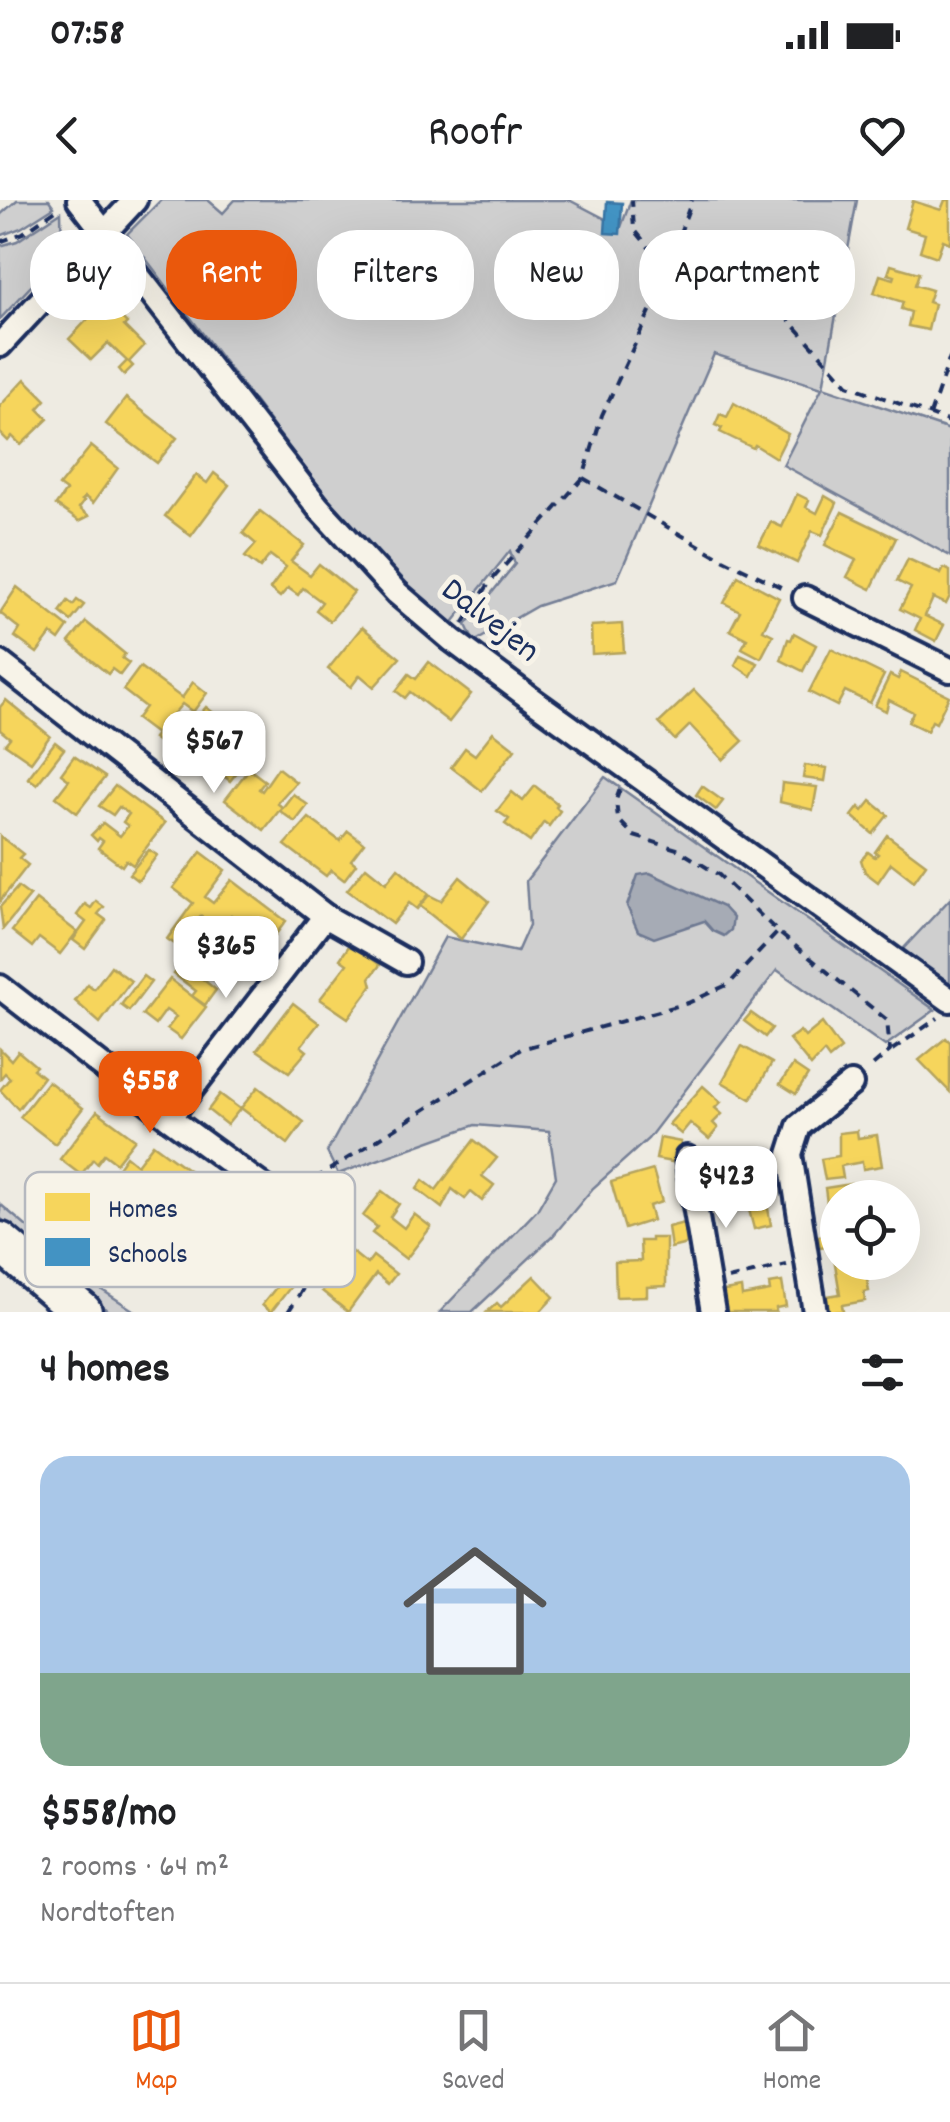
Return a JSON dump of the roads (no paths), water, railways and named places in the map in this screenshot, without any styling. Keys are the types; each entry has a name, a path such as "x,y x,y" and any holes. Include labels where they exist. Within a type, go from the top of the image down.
{"main road":[{"path":"0,1242 25,1263"},
{"path":"53,1287 82,1312"}],"street":[{"name":"Dalvejen","path":"79,200 102,230"},
{"path":"106,230 135,200"},
{"name":"Dalvejen","path":"146,286 318,507 397,593 452,640 950,1000"},
{"path":"0,345 30,312"},
{"path":"806,598 950,670"},
{"path":"0,663 325,916 406,962"},
{"path":"169,1118 325,916"},
{"path":"0,987 243,1172"},
{"path":"815,1312 790,1154 798,1126 851,1084"},
{"path":"688,1158 714,1312"}]}
